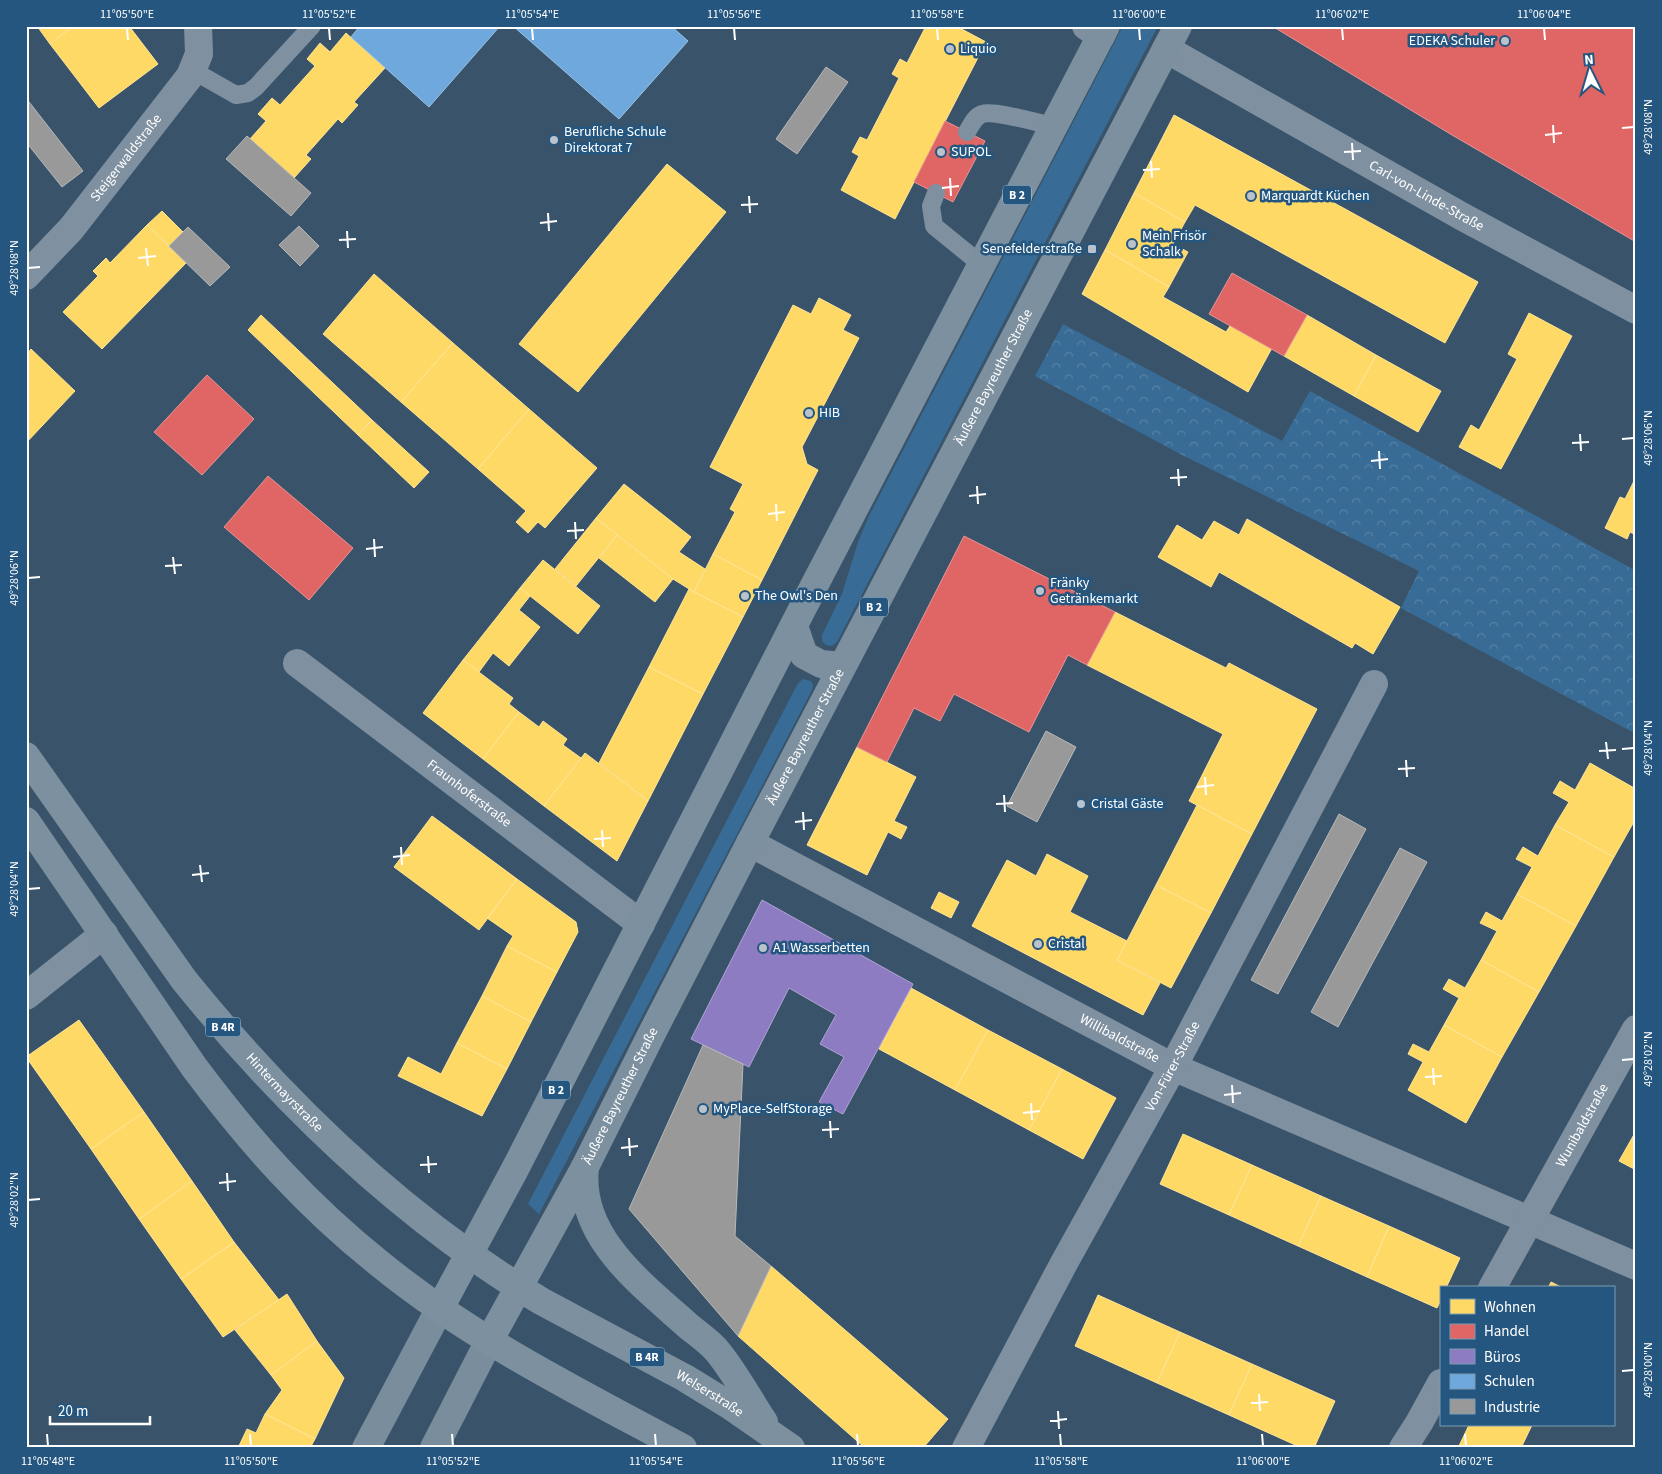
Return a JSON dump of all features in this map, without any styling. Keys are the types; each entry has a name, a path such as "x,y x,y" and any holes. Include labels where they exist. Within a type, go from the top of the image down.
{"main road":[{"name":"B 2","path":"440,1308 982,265 1053,126 1097,29"},
{"name":"Äußere Bayreuther Straße","path":"434,1448 489,1341 585,1167 652,1033 842,666 1172,38"},
{"path":"794,626 804,655 821,664 842,666"},
{"name":"Hintermayrstraße","path":"26,756 184,980 272,1082 325,1135 402,1203 469,1254 518,1288"},
{"path":"26,821 194,1067 222,1104 293,1187 380,1265 489,1341 538,1370 683,1448"},
{"path":"585,1167 585,1188 589,1212 595,1227 608,1246 630,1272 717,1350 781,1441"},
{"name":"Welserstraße","path":"518,1288 685,1378 781,1441"},
{"path":"366,1448 440,1308"}],"street":[{"name":"Steigerwaldstraße","path":"26,276 71,229 190,76 199,54 198,26"},
{"name":"Carl-von-Linde-Straße","path":"1172,38 1463,218 1636,310"},
{"name":"Fraunhoferstraße","path":"297,663 641,924"},
{"name":"Von-Fürer-Straße","path":"966,1448 1064,1263 1173,1066 1374,684"},
{"name":"Willibaldstraße","path":"750,843 1173,1066 1636,1266"},
{"path":"26,996 104,934"},
{"name":"Wunibaldstraße","path":"1528,1220 1636,1029"},
{"path":"1493,1286 1528,1220"},
{"path":"1403,1448 1440,1385"}],"lane":[{"path":"192,70 236,95 248,93 256,87 312,26"},
{"path":"967,132 975,118 983,114 1002,115 1053,126"},
{"path":"936,193 931,206 934,226 982,265"}],"green space":[{"path":"1123,26 1158,26 837,642 832,646 826,645 822,641 822,635 842,594 858,542 869,516"},
{"path":"1063,324 1282,441 1310,391 1636,571 1636,734 1401,608 1419,571 1184,456 1035,376"},
{"path":"803,679 811,681 813,685 812,690 539,1214 528,1204 798,683"}],"building: Wohnen":[{"path":"37,26 73,26 50,44"},
{"path":"73,26 129,26 158,64 99,108 50,44"},
{"path":"926,26 956,26 986,42 895,219 841,190 859,156 852,152 860,137 867,140 899,78 892,74 900,59 907,63"},
{"path":"346,33 385,68 354,102 358,105 342,123 338,119 306,155 311,159 294,178 250,139 266,121 258,114 272,98 280,105 315,66 307,59 320,43 330,52"},
{"path":"1174,115 1478,282 1445,343 1195,205 1185,222 1134,193"},
{"path":"667,164 726,212 578,392 519,344"},
{"path":"1134,193 1185,222 1173,244 1188,252 1169,287 1105,250"},
{"path":"162,211 183,232 169,246 147,225"},
{"path":"147,225 186,263 102,349 63,312 98,276 93,271 106,258 110,263"},
{"path":"1105,250 1169,287 1163,297 1226,332 1230,326 1272,348 1248,392 1082,294"},
{"path":"374,274 453,343 401,402 323,334"},
{"path":"819,298 851,315 843,330 859,338 802,447 807,464 818,470 762,580 713,554 735,512 730,509 743,484 710,467 793,305 811,314"},
{"path":"1529,313 1572,336 1501,469 1459,447 1471,425 1479,430 1517,359 1508,354"},
{"path":"261,315 372,420 358,435 248,330"},
{"path":"1307,315 1376,355 1354,396 1284,356"},
{"path":"453,343 529,409 478,469 401,402"},
{"path":"31,349 75,391 26,443 26,355"},
{"path":"1376,355 1441,391 1418,432 1354,396"},
{"path":"529,409 597,468 545,528 538,522 528,533 516,522 526,511 478,469"},
{"path":"372,420 429,472 414,488 358,435"},
{"path":"1636,477 1636,535 1630,532 1627,539 1605,528 1620,497 1625,499"},
{"path":"624,484 691,537 679,552 705,569 694,592 673,579 596,518"},
{"path":"596,518 617,535 576,586 555,569"},
{"path":"1247,519 1400,607 1373,654 1355,643 1352,648 1219,572 1211,587 1158,557 1177,525 1202,540 1214,521 1239,535"},
{"path":"617,535 673,579 655,602 599,558"},
{"path":"713,554 762,580 743,617 694,592"},
{"path":"543,560 600,606 578,634 520,588"},
{"path":"520,588 530,596 519,610 540,627 509,666 493,653 479,672 463,660"},
{"path":"689,589 743,617 703,694 649,667"},
{"path":"1115,612 1226,668 1229,663 1317,709 1252,834 1189,801 1223,734 1087,665"},
{"path":"463,660 513,698 509,704 519,712 483,759 423,713"},
{"path":"649,667 703,694 648,801 599,763"},
{"path":"519,712 539,727 543,721 567,739 563,745 581,758 544,806 483,759"},
{"path":"857,747 916,777 894,821 907,827 901,839 888,832 867,875 807,845"},
{"path":"585,753 648,801 617,861 544,806"},
{"path":"1590,763 1636,789 1636,818 1614,857 1555,825 1569,802 1553,793 1560,781 1575,790"},
{"path":"1197,805 1252,834 1211,913 1156,885"},
{"path":"432,816 517,879 479,930 394,867"},
{"path":"1555,825 1614,857 1576,926 1517,894 1532,867 1516,859 1523,847 1538,856"},
{"path":"1047,854 1088,876 1070,912 1127,941 1117,960 1160,983 1143,1015 972,926 1007,860 1036,876"},
{"path":"517,879 576,922 578,932 557,972 507,946 513,936 487,918"},
{"path":"1156,885 1211,913 1171,988 1117,960"},
{"path":"939,892 959,902 951,918 931,908"},
{"path":"1517,894 1576,926 1539,992 1481,960 1497,931 1480,923 1486,912 1502,921"},
{"path":"507,946 557,972 531,1022 482,996"},
{"path":"1481,960 1539,992 1502,1057 1444,1025 1459,998 1443,989 1449,979 1465,988"},
{"path":"911,988 988,1030 955,1090 879,1049"},
{"path":"482,996 531,1022 507,1069 457,1043"},
{"path":"79,1020 144,1112 91,1149 26,1057"},
{"path":"1444,1025 1502,1057 1466,1123 1408,1090 1423,1062 1408,1054 1413,1044 1429,1052"},
{"path":"988,1030 1062,1069 1029,1130 955,1090"},
{"path":"457,1043 507,1069 482,1116 398,1076 408,1057 441,1074"},
{"path":"1062,1069 1116,1098 1083,1159 1029,1130"},
{"path":"144,1112 192,1181 139,1219 91,1149"},
{"path":"1636,1131 1636,1170 1619,1161"},
{"path":"1183,1134 1252,1165 1229,1215 1160,1184"},
{"path":"1252,1165 1321,1196 1298,1246 1229,1215"},
{"path":"192,1181 234,1242 181,1279 139,1219"},
{"path":"1321,1196 1389,1226 1367,1277 1298,1246"},
{"path":"1389,1226 1460,1258 1447,1286 1440,1286 1440,1302 1437,1308 1367,1277"},
{"path":"234,1242 279,1300 223,1337 181,1279"},
{"path":"771,1266 948,1419 923,1448 865,1448 738,1336"},
{"path":"1551,1282 1559,1286 1549,1286"},
{"path":"287,1294 317,1341 271,1375 235,1330"},
{"path":"1098,1295 1180,1332 1157,1383 1075,1346"},
{"path":"1180,1332 1252,1364 1229,1415 1157,1383"},
{"path":"317,1341 344,1378 315,1439 265,1414 282,1390 271,1375"},
{"path":"1252,1364 1335,1401 1314,1448 1302,1448 1229,1415"},
{"path":"265,1414 315,1439 310,1448 238,1448 247,1429 256,1433"},
{"path":"1469,1426 1532,1426 1521,1448 1458,1448"}],"building: Handel":[{"path":"1272,26 1636,26 1636,242 1452,135"},
{"path":"945,121 985,141 953,202 914,182"},
{"path":"1232,273 1307,315 1284,356 1209,314"},
{"path":"207,375 254,419 202,475 154,432"},
{"path":"268,476 353,548 309,600 224,527"},
{"path":"964,536 1115,612 1087,665 1068,655 1029,732 954,694 940,721 914,708 887,762 857,747"}],"building: Büros":[{"path":"762,900 913,984 843,1114 819,1102 844,1057 820,1044 836,1015 789,988 749,1067 691,1039"}],"building: Schulen":[{"path":"360,26 500,26 429,107 351,37"},
{"path":"513,26 671,26 688,41 619,119"}],"building: Industrie":[{"path":"826,67 848,82 797,154 776,139"},
{"path":"26,98 83,171 62,187 26,142"},
{"path":"247,136 311,193 291,216 226,159"},
{"path":"299,226 319,246 300,266 279,245"},
{"path":"188,227 230,267 210,286 169,246"},
{"path":"1046,731 1076,747 1037,822 1007,806"},
{"path":"1339,814 1366,829 1278,994 1251,980"},
{"path":"1400,848 1427,862 1338,1027 1311,1012"},
{"path":"703,1045 743,1064 735,1236 771,1266 738,1336 629,1209"}],"place":[{"name":"EDEKA Schuler","path":"1505,41"},
{"name":"Liquio","path":"950,49"},
{"name":"Berufliche Schule Direktorat 7","path":"554,140"},
{"name":"SUPOL","path":"941,152"},
{"name":"Marquardt Küchen","path":"1251,196"},
{"name":"Mein Frisör Schalk","path":"1132,244"},
{"name":"Senefelderstraße","path":"1092,249"},
{"name":"HIB","path":"809,413"},
{"name":"Fränky Getränkemarkt","path":"1040,591"},
{"name":"The Owl's Den","path":"745,596"},
{"name":"Cristal Gäste","path":"1081,804"},
{"name":"Cristal","path":"1038,944"},
{"name":"A1 Wasserbetten","path":"763,948"},
{"name":"MyPlace-SelfStorage","path":"703,1109"}]}
